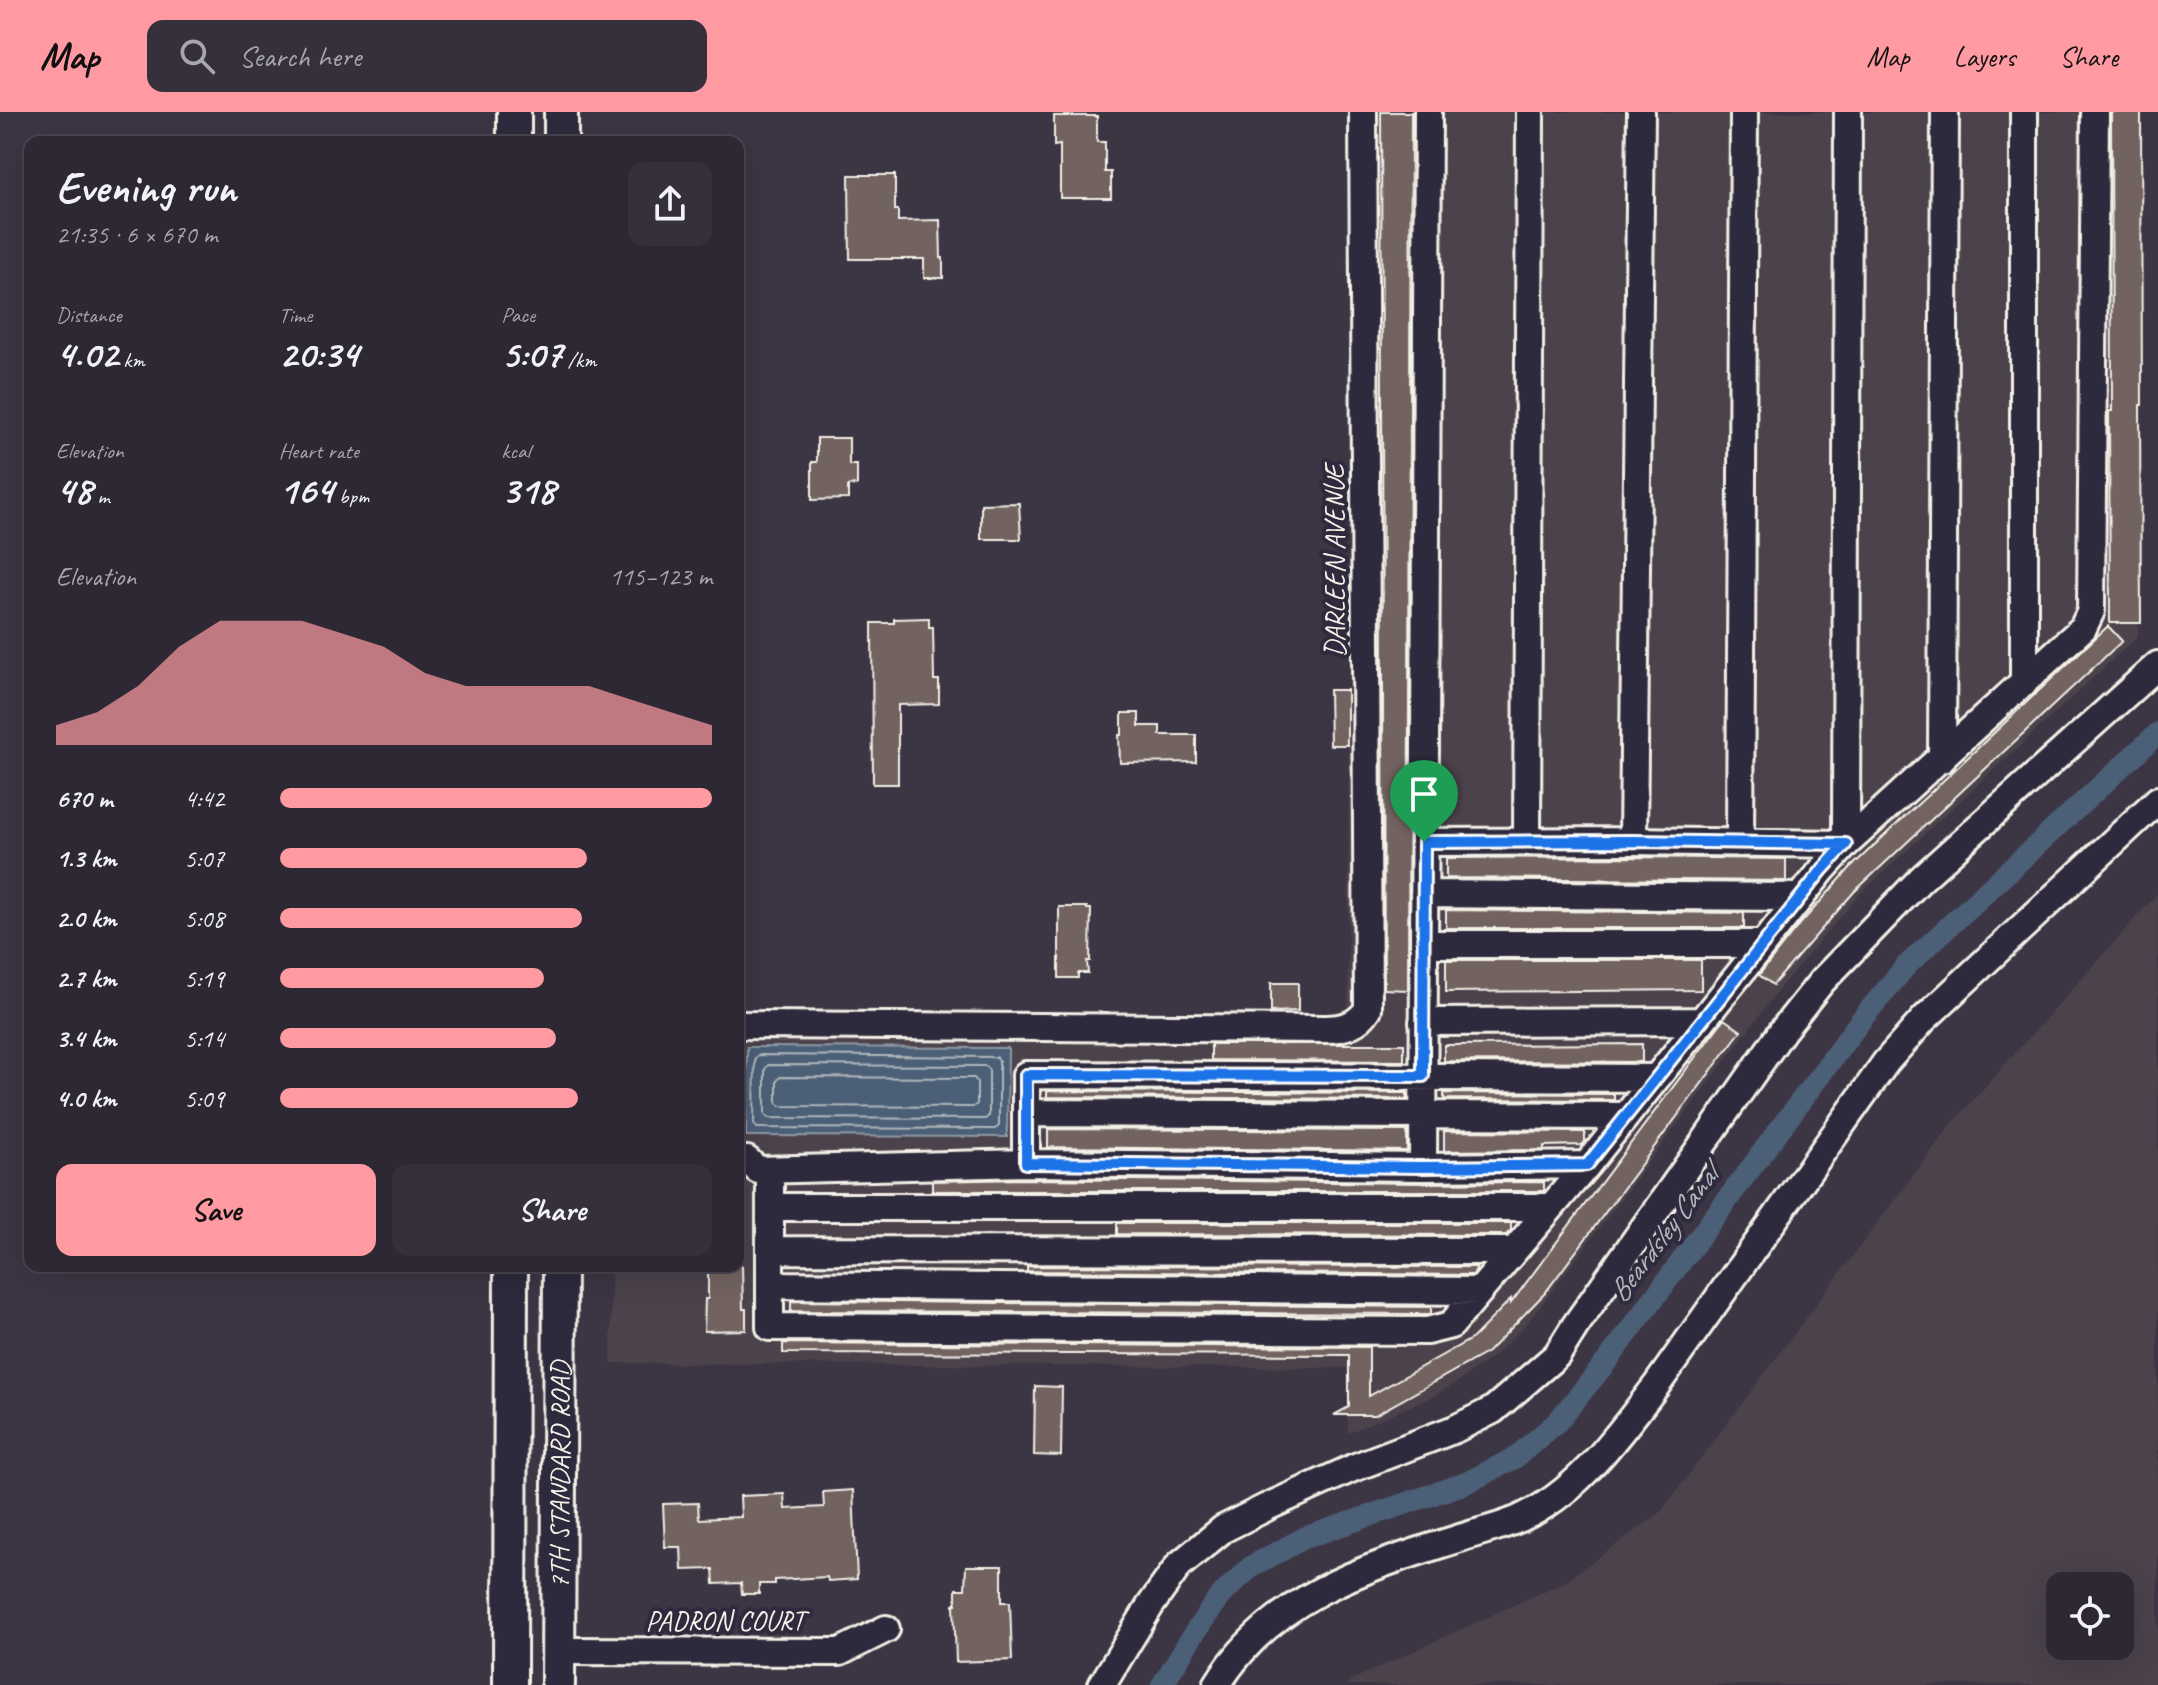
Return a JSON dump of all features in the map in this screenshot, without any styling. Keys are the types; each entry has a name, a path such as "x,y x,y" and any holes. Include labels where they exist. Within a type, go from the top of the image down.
{"main road":[{"path":"514,112 514,136"},
{"path":"561,112 561,136"},
{"name":"7TH STANDARD ROAD","path":"510,1685 511,1272"},
{"name":"7TH STANDARD ROAD","path":"558,1685 560,1272"}],"street":[{"name":"DARLEEN AVENUE","path":"744,1025 1342,1029 1362,1018 1368,1009 1363,112"},
{"path":"1423,1167 1428,112"},
{"path":"1527,841 1530,112"},
{"path":"1633,841 1641,112"},
{"path":"1740,843 1744,112"},
{"path":"1846,844 1848,112"},
{"path":"1942,759 1945,112"},
{"path":"2024,112 2024,683"},
{"path":"1587,1165 1423,1167 1026,1163 751,1172 770,1207 770,1327 1427,1331 1451,1325 1587,1165 1846,844 2083,628 2091,611 2095,112"},
{"path":"1102,1685 1179,1565 1223,1529 1353,1468 1455,1429 1493,1410 1557,1355 1783,1030 1822,981 1921,879 2158,665"},
{"path":"1217,1685 1230,1663 1264,1629 1314,1593 1377,1564 1522,1518 1581,1476 1620,1433 1656,1386 1886,1062 1973,971 2158,800"},
{"path":"1424,842 1846,844"},
{"path":"1424,894 1801,897"},
{"path":"1424,944 1763,944"},
{"path":"1423,1022 1702,1021"},
{"path":"1026,1163 1026,1075 1656,1078"},
{"path":"1026,1113 1626,1116"},
{"path":"770,1207 1551,1207"},
{"path":"770,1250 1514,1251"},
{"path":"770,1285 1480,1291"},
{"name":"PADRON COURT","path":"558,1651 840,1652 886,1629"}],"shaded area":[{"path":"1351,112 2139,112 2138,636 1860,894 1783,984 1529,1321 1495,1355 1433,1396 1348,1433 1347,1368 611,1363 611,1272 744,1272 744,1027 1348,1025"},
{"path":"2158,893 2158,1685 1345,1685 1566,1581 1660,1513 1950,1126"}],"water":[{"path":"747,1047 1008,1048 1007,1137 746,1136"}],"building":[{"path":"1381,112 1411,112 1408,990 1384,989"},
{"path":"2111,112 2141,112 2141,623 2110,623"},
{"path":"1054,116 1097,116 1097,142 1105,142 1105,172 1111,172 1111,198 1060,198 1060,145 1054,146"},
{"path":"849,175 895,175 898,221 940,220 943,278 924,278 924,259 850,259"},
{"path":"817,438 849,438 849,465 857,465 857,485 848,486 848,499 812,500 812,462 817,462"},
{"path":"1019,503 1021,539 981,539 981,504"},
{"path":"929,618 929,627 933,627 934,680 939,680 939,704 898,705 898,784 873,784 872,623"},
{"path":"2108,626 2122,641 1854,892 1773,985 1759,975 1851,867"},
{"path":"1329,690 1347,690 1347,745 1330,745"},
{"path":"1122,713 1139,713 1139,726 1160,726 1160,735 1196,735 1196,762 1120,763"},
{"path":"1446,858 1786,859 1786,881 1446,878"},
{"path":"1059,907 1091,909 1088,973 1078,973 1078,978 1059,978"},
{"path":"1446,910 1744,913 1744,928 1446,928"},
{"path":"1446,960 1701,960 1701,990 1446,992"},
{"path":"1271,983 1298,983 1298,1011 1271,1012"},
{"path":"1724,1019 1741,1031 1545,1293 1488,1352 1375,1415 1334,1415 1349,1407 1349,1355 783,1353 783,1343 1369,1347 1369,1396 1473,1338 1511,1299 1511,1303"},
{"path":"1211,1044 1404,1044 1404,1061 1211,1060"},
{"path":"1642,1044 1642,1062 1444,1061 1444,1045"},
{"path":"1047,1091 1407,1093 1407,1099 1047,1097"},
{"path":"1444,1093 1614,1094 1614,1100 1444,1099"},
{"path":"1048,1129 1407,1131 1407,1151 1048,1147"},
{"path":"1444,1131 1585,1132 1585,1142 1582,1145 1544,1146 1544,1150 1444,1151"},
{"path":"932,1181 1544,1182 1544,1191 932,1191"},
{"path":"1117,1223 1511,1223 1511,1230 1506,1235 1117,1234"},
{"path":"1027,1266 1477,1267 1473,1275 1027,1271"},
{"path":"708,1272 742,1272 746,1330 704,1331 705,1299 708,1299"},
{"path":"791,1301 1431,1307 1431,1314 791,1311"},
{"path":"1035,1386 1062,1387 1061,1456 1034,1455"},
{"path":"853,1490 857,1579 775,1580 775,1584 759,1584 759,1594 742,1594 741,1583 714,1584 713,1569 682,1570 681,1547 665,1547 663,1504 698,1503 699,1519 741,1517 740,1496 784,1494 785,1509 824,1507 823,1492"},
{"path":"966,1566 1002,1566 1002,1602 1010,1602 1012,1660 956,1662 954,1604 956,1589 965,1589"}],"waterway":[{"name":"Beardsley Canal","path":"1162,1685 1220,1596 1252,1566 1304,1538 1466,1483 1515,1458 1557,1422 1608,1360 1861,1020 1906,966 2158,733"}],"route":[{"path":"1424,842 1846,844 1587,1165 1423,1167 1026,1163 1026,1075 1423,1076 1424,842"}]}
